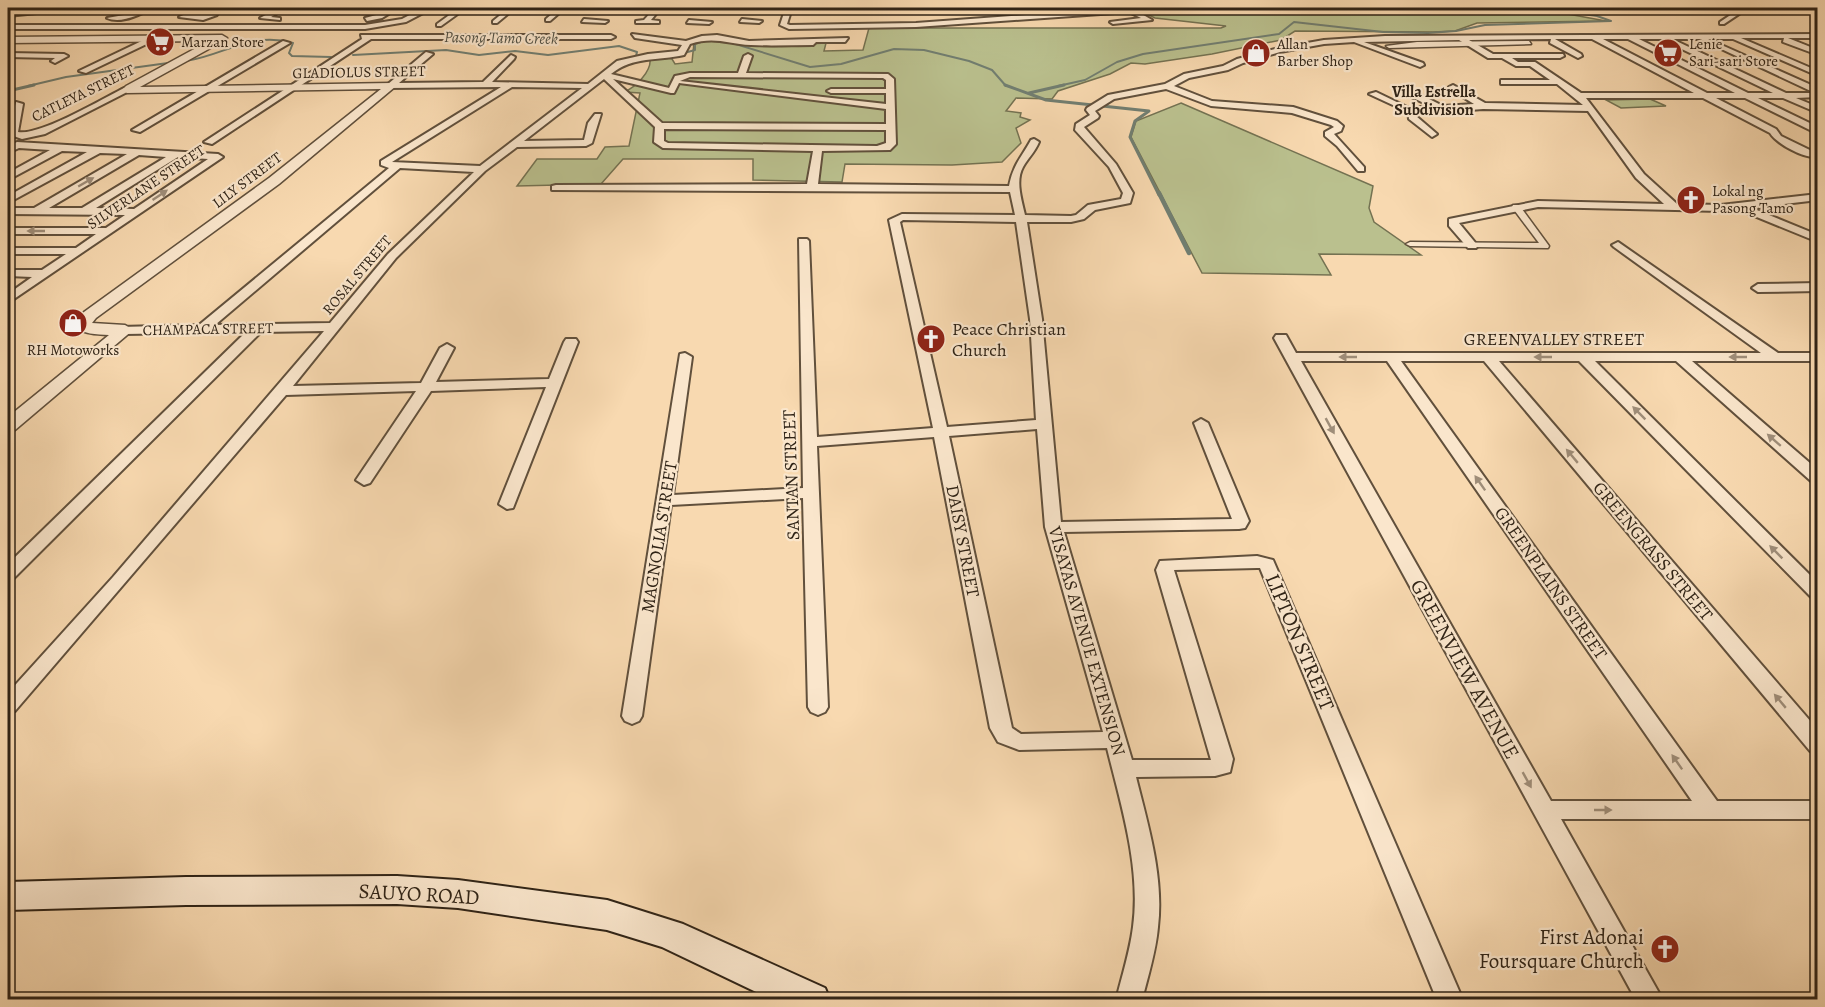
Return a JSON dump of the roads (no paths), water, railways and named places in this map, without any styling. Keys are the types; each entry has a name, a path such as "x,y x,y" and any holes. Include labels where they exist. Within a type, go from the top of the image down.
{"main road":[{"name":"SAUYO ROAD","path":"8,896 186,891 385,890 458,894 607,915 671,935 812,999"}],"street":[{"path":"8,14 24,13 23,18 37,18 55,10 82,8"},
{"path":"106,18 125,17 149,8"},
{"path":"203,8 182,17 203,18 214,15"},
{"path":"283,8 263,18 286,18"},
{"path":"346,19 377,18 387,13 352,8"},
{"path":"8,27 365,27 404,21 425,9 435,8"},
{"path":"439,25 463,8"},
{"path":"495,22 512,8"},
{"path":"548,20 562,8"},
{"path":"657,22 642,22 658,8"},
{"path":"775,8 789,8 783,26 905,26 1128,9 1149,20 1107,23"},
{"path":"802,10 919,8"},
{"path":"1722,23 1745,8"},
{"path":"360,19 371,12"},
{"path":"996,13 1004,19"},
{"path":"1079,14 1096,24"},
{"path":"698,22 703,15"},
{"path":"584,21 603,18"},
{"path":"688,22 709,22"},
{"path":"812,46 821,27"},
{"path":"635,36 687,43"},
{"path":"1544,36 1578,56"},
{"path":"1592,36 1773,131 1795,134 1818,133"},
{"path":"1627,36 1818,133"},
{"path":"1660,36 1818,111"},
{"path":"1696,36 1818,93"},
{"path":"1730,36 1818,74"},
{"path":"1777,36 1818,53"},
{"path":"1021,219 1080,217 1092,207 1126,201 1128,193 1113,166 1080,130 1079,126 1095,116 1090,110 1096,104 1112,97 1167,86 1187,76 1225,68 1260,54 1351,39 1818,36"},
{"path":"137,130 283,40 296,37"},
{"path":"358,37 611,37"},
{"path":"209,142 369,37"},
{"name":"ROSAL STREET","path":"8,706 120,581 282,391 392,256 482,169 620,63 638,58 676,54 681,52 687,43 710,37 749,43 812,46"},
{"path":"1459,37 1491,56 1560,56"},
{"name":"CATLEYA STREET","path":"19,104 13,134 30,135 42,132 226,38 153,39"},
{"path":"1385,38 1418,51"},
{"path":"8,40 153,39"},
{"path":"83,71 153,39"},
{"path":"1351,39 1420,65"},
{"path":"8,48 27,40"},
{"path":"812,46 845,40"},
{"path":"1389,46 1529,43"},
{"path":"812,46 824,49"},
{"name":"LILY STREET","path":"82,326 90,315 274,182 429,54"},
{"path":"8,55 64,56 55,60"},
{"path":"742,74 748,56"},
{"path":"1504,56 1516,64 1532,64 1579,96 1591,108 1640,176 1673,206"},
{"path":"485,84 511,57"},
{"path":"603,74 671,91 890,91"},
{"path":"603,74 890,107"},
{"path":"603,74 660,126 891,127"},
{"path":"660,126 658,142 671,147 818,149 887,148 891,144 890,79 880,75 682,76 676,80 671,91"},
{"path":"1504,82 1560,82"},
{"name":"GLADIOLUS STREET","path":"127,90 485,84 590,86"},
{"path":"482,169 397,166 384,163 510,85"},
{"path":"1167,86 1211,103 1293,110 1334,123 1339,126 1338,129 1328,134 1340,144 1361,169"},
{"path":"1453,87 1483,106"},
{"path":"1404,90 1440,108"},
{"path":"1579,96 1818,93"},
{"path":"1373,94 1412,111 1483,106 1591,108"},
{"path":"1412,111 1412,117 1432,134"},
{"path":"515,144 586,143 589,141 592,123 598,116"},
{"path":"1773,131 1778,138 1813,155"},
{"path":"556,188 1014,189 1017,168 1029,154 1034,142"},
{"name":"SILVERLANE STREET","path":"8,150 17,145 218,157 8,299"},
{"path":"8,177 61,148"},
{"path":"812,187 818,149"},
{"path":"8,200 98,150"},
{"path":"36,211 138,152"},
{"path":"85,212 177,154"},
{"path":"202,329 397,166"},
{"name":"VISAYAS AVENUE EXTENSION","path":"1014,189 1021,219 1036,320 1053,527 1116,740 1139,835 1146,884 1146,927 1129,999"},
{"path":"1472,246 1454,226 1453,221 1515,207 1547,204 1741,207 1816,198"},
{"path":"1410,244 1545,246 1515,207"},
{"path":"1741,207 1818,239"},
{"path":"8,211 136,212"},
{"name":"DAISY STREET","path":"1021,219 902,217 894,220 941,432 999,717 1005,736 1018,742 1116,740"},
{"path":"8,231 108,231"},
{"name":"SANTAN STREET","path":"804,241 818,707"},
{"path":"1618,245 1775,357"},
{"path":"8,251 78,251"},
{"path":"8,273 45,273"},
{"path":"1758,288 1818,287"},
{"name":"CHAMPACA STREET","path":"82,326 90,329 125,330 335,327"},
{"path":"8,574 258,328"},
{"path":"8,426 125,330"},
{"name":"GREENVIEW AVENUE","path":"1281,338 1650,999"},
{"path":"507,504 571,342"},
{"path":"364,480 426,387 447,348"},
{"name":"MAGNOLIA STREET","path":"632,716 686,357"},
{"name":"GREENVALLEY STREET","path":"1291,357 1818,357"},
{"name":"GREENPLAINS STREET","path":"1391,357 1711,810"},
{"name":"GREENGRASS STREET","path":"1488,357 1818,745"},
{"path":"1583,357 1818,594"},
{"path":"1679,357 1818,479"},
{"path":"282,391 555,383"},
{"path":"1053,527 1239,524 1241,521 1201,423"},
{"path":"810,442 1043,424"},
{"path":"664,500 811,493"},
{"name":"LIPTON STREET","path":"1123,769 1222,766 1222,759 1165,570 1166,565 1257,562 1267,564 1450,999"},
{"path":"1544,810 1818,810"}],"waterway":[{"name":"Pasong Tamo Creek","path":"1058,86 1085,80 1117,62 1143,54 1279,34 1294,22 1383,32 1428,33 1456,31 1485,25 1611,21 1597,16 1541,8"},
{"path":"186,61 238,45 264,40 293,43 289,53 292,56 331,57"},
{"name":"Pasong Tamo Creek","path":"353,55 446,50 479,55 515,51 548,55 619,46 637,52 636,56 662,59 695,50 695,44 707,40"},
{"name":"Pasong Tamo Creek","path":"729,42 810,67 841,64 894,49 924,50 969,61 992,70 1005,85"},
{"name":"Pasong Tamo Creek","path":"28,86 66,77 168,63"},
{"name":"Pasong Tamo Creek","path":"8,91 34,85"},
{"path":"1005,85 1046,100 1149,111 1135,121 1130,137 1159,195"},
{"name":"Pasong Tamo Creek","path":"1029,93 1064,85"},
{"path":"1159,193 1189,253"}],"place":[{"name":"Marzan Store","path":"160,42"},
{"name":"Allan Barber Shop","path":"1256,53"},
{"name":"Lenie Sari-sari Store","path":"1668,53"},
{"name":"Lokal ng Pasong Tamo","path":"1691,200"},
{"name":"RH Motoworks","path":"73,323"},
{"name":"Peace Christian Church","path":"931,339"},
{"name":"First Adonai Foursquare Church","path":"1665,949"}],"district":[{"name":"Villa Estrella Subdivision","path":"1434,101"}]}
